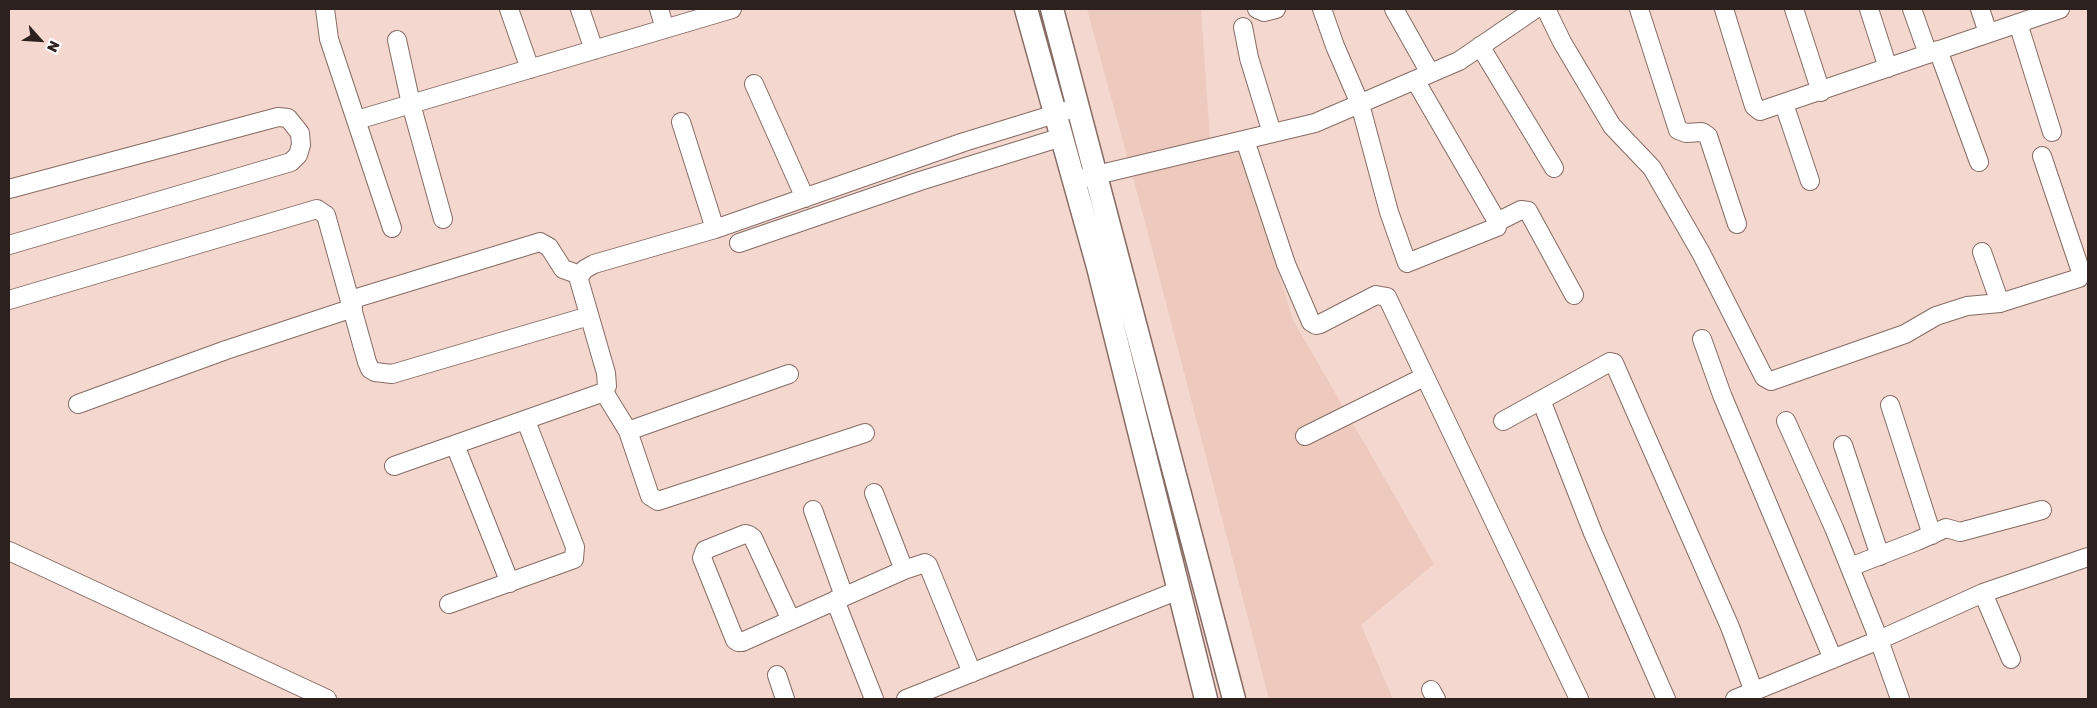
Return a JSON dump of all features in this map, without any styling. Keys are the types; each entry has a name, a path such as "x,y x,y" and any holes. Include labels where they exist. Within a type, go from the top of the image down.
{"main road":[{"path":"1026,9 1101,276 1206,699"},
{"path":"1052,9 1234,699"}],"street":[{"path":"325,9 330,39 392,228"},
{"path":"509,9 530,69"},
{"path":"580,9 594,50"},
{"path":"659,9 665,29"},
{"path":"357,120 732,9"},
{"path":"1257,9 1264,12 1276,9"},
{"path":"1322,9 1335,46 1360,104 1405,262 1409,263 1497,227 1497,222 1422,77 1394,9"},
{"path":"1074,181 1315,123 1459,61 1535,9"},
{"path":"1546,9 1562,42 1612,126 1652,168 1701,253 1766,380 1778,380 1904,334 1936,316 1967,306 2000,303 2075,280 2081,272 2042,156"},
{"path":"1639,9 1678,130 1686,133 1702,132 1708,136 1737,224"},
{"path":"1724,9 1754,106 1760,112 1988,34 2049,11"},
{"path":"1794,9 1821,92"},
{"path":"1869,9 1888,68"},
{"path":"1912,9 1933,52 1979,162"},
{"path":"1980,9 1988,34"},
{"path":"2018,23 2052,132"},
{"path":"1244,27 1249,58 1272,134"},
{"path":"397,40 443,219"},
{"path":"1480,46 1554,168"},
{"path":"754,84 805,198"},
{"path":"1784,104 1810,181"},
{"path":"580,275 594,264 716,229 964,142 1056,116 1078,107"},
{"path":"9,189 278,117 288,118 300,133 302,145 298,155 291,162 9,246"},
{"path":"681,122 716,229"},
{"path":"739,243 920,181 1062,137"},
{"path":"1245,140 1286,264 1311,322 1316,325 1320,324 1376,295 1384,295 1579,699"},
{"path":"9,300 316,209 326,215 370,369 382,374 392,374 589,316"},
{"path":"1497,222 1521,210 1528,211 1574,295"},
{"path":"78,404 352,304 540,242 549,246 563,269 580,275"},
{"path":"1982,252 2000,303"},
{"path":"394,466 604,392 607,386 606,373 580,285 580,275"},
{"path":"1702,339 1722,395 1833,659"},
{"path":"1503,421 1610,362 1616,365 1726,618 1754,692"},
{"path":"628,431 789,374"},
{"path":"1305,436 1424,377"},
{"path":"604,392 628,431 650,496 658,501 865,433"},
{"path":"1541,400 1593,533 1666,699"},
{"path":"1890,405 1932,534"},
{"path":"449,604 568,563 575,556 574,547 526,421"},
{"path":"1786,421 1850,567 1900,699"},
{"path":"455,445 510,583"},
{"path":"1843,445 1880,556"},
{"path":"874,493 904,570"},
{"path":"813,510 874,699"},
{"path":"1850,567 1946,528 1960,532 2042,510"},
{"path":"791,620 753,538 749,535 726,541 705,550 702,558 735,640 742,642 921,562 928,565 972,673"},
{"path":"9,551 327,699"},
{"path":"1736,699 1879,640 1983,593 2088,557"},
{"path":"906,699 1179,590"},
{"path":"1983,593 2011,659"},
{"path":"1196,658 1221,651"},
{"path":"777,675 785,699"}],"shaded area":[{"path":"1087,9 1201,9 1211,154 1240,144 1293,320 1434,564 1361,625 1393,699 1269,699 1145,222"}]}
